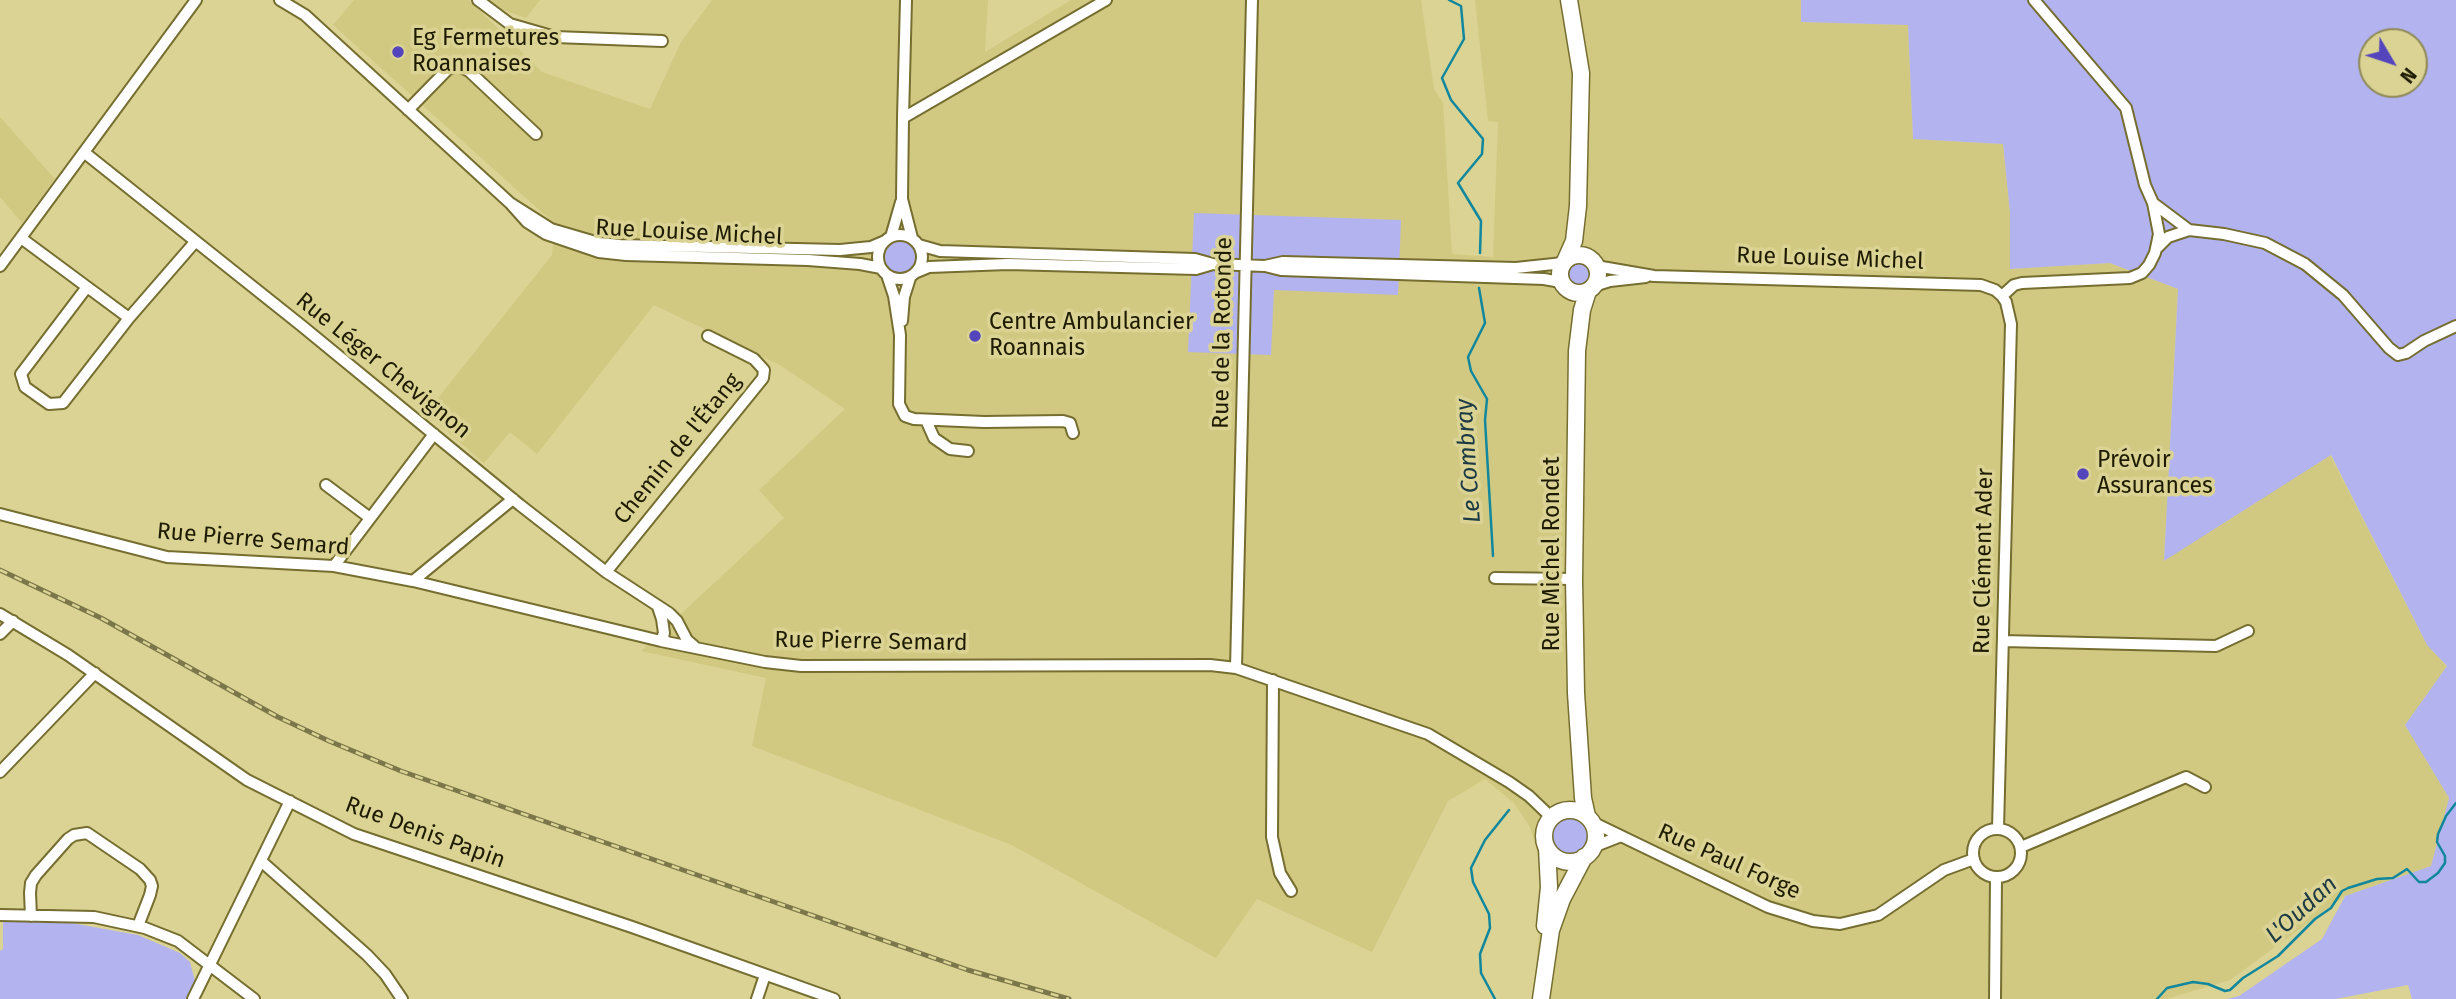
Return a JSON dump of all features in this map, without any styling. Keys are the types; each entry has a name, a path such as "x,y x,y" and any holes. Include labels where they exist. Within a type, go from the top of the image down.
{"street":[{"path":"0,266 196,0"},
{"name":"Rue Louise Michel","path":"280,0 305,15 510,203 527,222 546,234 599,252 808,260 860,264 884,272"},
{"path":"478,0 510,24 555,37 662,41"},
{"path":"900,335 894,296 878,254 888,239 902,199 906,0"},
{"path":"903,118 1106,0"},
{"name":"Rue de la Rotonde","path":"1236,668 1252,0"},
{"path":"1563,285 1559,276 1574,241 1578,206 1581,73 1569,0"},
{"path":"2002,296 2014,285 2022,283 2130,278 2143,273 2157,248 2159,234 2126,108 2034,0"},
{"path":"408,110 448,69 457,66 469,71 536,134"},
{"name":"Rue Léger Chevignon","path":"85,153 513,499 606,572 677,621 687,640 696,647"},
{"path":"902,199 923,259 904,297 900,335 899,404 905,416 926,420 1010,423 1063,421 1070,423 1073,433"},
{"name":"Rue Louise Michel","path":"510,203 551,229 599,243 841,250 871,247 888,239"},
{"path":"2153,203 2189,230"},
{"path":"888,239 898,235 940,251 1195,259 1213,264 1265,266 1281,270 1544,279 1563,285 1576,293 1591,288 1598,276 1582,239 1578,206"},
{"path":"2157,248 2168,237 2189,230 2265,243 2305,264 2343,295 2398,355 2456,326"},
{"path":"22,238 129,318"},
{"path":"87,287 21,374 26,387 49,404 63,403 129,318 195,242"},
{"path":"1265,266 1283,262 1516,268 1564,261 1576,255 1592,261"},
{"name":"Rue Louise Michel","path":"1592,261 1654,276"},
{"path":"884,272 898,279 929,267 1008,264 1196,270 1213,264"},
{"name":"Rue Louise Michel","path":"1591,288 1610,281 1654,276 1981,285 1988,286 2002,296"},
{"name":"Rue Michel Rondet","path":"1563,285 1574,309 1577,351 1574,579 1576,693 1583,798 1590,819"},
{"name":"Rue Michel Rondet","path":"1577,351 1582,310 1591,288"},
{"name":"Rue Clément Ader","path":"1998,829 2011,324 2002,296"},
{"name":"Chemin de l'Étang","path":"606,572 763,377 764,370 754,359 708,336"},
{"path":"926,420 934,438 950,449 968,451"},
{"path":"334,566 434,434"},
{"path":"326,485 370,518"},
{"path":"414,581 513,499"},
{"name":"Rue Pierre Semard","path":"0,514 167,557 334,566 414,581 662,641 765,662 801,666 1210,665 1236,668 1428,734 1557,814"},
{"path":"1494,578 1574,579"},
{"path":"658,607 664,632 662,641"},
{"name":"Rue Denis Papin","path":"0,614 40,636 247,780 354,834 834,999"},
{"path":"0,634 13,621"},
{"path":"662,641 681,630"},
{"path":"2003,641 2216,646 2248,631"},
{"path":"0,772 95,673"},
{"path":"1273,680 1272,837 1280,873 1290,891"},
{"name":"Rue Michel Rondet","path":"1557,814 1572,803 1577,795 1580,757"},
{"path":"2021,848 2186,777 2205,787"},
{"path":"193,999 290,801"},
{"path":"1541,999 1549,887 1544,833 1557,814 1576,811 1590,819 1595,831 1589,852 1556,916 1544,968"},
{"name":"Rue Paul Forge","path":"1590,819 1768,907 1813,921 1840,924 1878,915 1944,870 1974,859"},
{"path":"1998,829 2011,833 2021,848 2020,863 2004,877 1984,874 1974,859 1973,851 1978,838 1998,829"},
{"path":"31,916 31,883 36,875 68,839 87,833 140,869 150,880 150,895 138,926"},
{"name":"Rue Paul Forge","path":"1589,852 1620,836"},
{"path":"1547,848 1565,861 1577,861 1589,852"},
{"path":"261,861 367,955 385,974 402,999"},
{"path":"1995,999 1996,877"},
{"path":"0,915 94,917 138,926 178,941 254,999"},
{"path":"757,999 765,975"}],"shaded area":[{"path":"354,0 469,0 542,72 650,109 681,42 712,0 988,0 985,52 1071,0 1421,0 1434,89 1443,103 1452,254 1493,257 1498,122 1488,121 1475,0 1801,0 1801,22 1908,25 1913,139 2003,144 2010,213 2010,269 2110,263 2178,289 2164,560 2330,455 2427,645 2447,667 2405,725 2449,798 2431,866 2345,896 2230,980 2166,999 1534,999 1542,887 1537,851 1530,827 1514,803 1485,779 1448,801 1372,952 1257,899 1216,958 1012,845 752,746 766,678 641,651 784,518 759,490 845,409 780,365 654,305 537,454 510,432 484,463 426,413 552,255 555,224 333,25"},
{"path":"489,0 540,0 526,18 498,8"},
{"path":"1801,0 2456,0 2456,999 2412,999 2408,985 2336,999 2227,999 2239,996 2322,939 2345,896 2431,866 2449,798 2405,725 2447,666 2427,645 2331,455 2164,561 2178,289 2110,263 2010,269 2010,213 2003,144 1913,139 1908,25 1801,22"},
{"path":"0,117 55,179 22,223 0,197"},
{"path":"1194,213 1401,220 1398,295 1274,290 1271,355 1188,352"},
{"path":"901,241 912,246 917,257 912,268 901,273 890,268 885,257 890,246"},
{"path":"1579,260 1589,264 1593,274 1589,284 1579,288 1569,284 1565,274 1569,264"},
{"path":"1570,816 1583,822 1589,835 1583,848 1570,854 1557,848 1551,835 1557,822"},
{"path":"3,922 66,922 138,935 180,953 190,962 195,981 186,999 0,999"}],"waterway":[{"name":"Le Combray","path":"1449,0 1461,6 1464,39 1442,78 1451,100 1483,139 1482,154 1458,183 1481,221 1480,253"},
{"name":"Le Combray","path":"1479,288 1485,323 1468,357 1471,371 1487,399 1485,420 1493,556"},
{"name":"L'Oudan","path":"2157,999 2167,988 2193,982 2230,990 2243,978 2278,956 2315,919 2331,908 2342,891 2348,888 2377,879 2393,878 2407,869 2419,882 2426,882 2438,873 2445,863 2445,856 2437,842 2438,834 2446,816 2456,803"},
{"name":"Le Combray","path":"1495,999 1481,973 1480,954 1490,928 1489,914 1473,882 1471,868 1485,840 1509,810"}],"railway":[{"path":"0,570 101,618 278,717 401,771 968,970 1069,999"}],"place":[{"name":"Eg Fermetures Roannaises","path":"398,52"},
{"name":"Centre Ambulancier Roannais","path":"975,336"},
{"name":"Prévoir Assurances","path":"2083,474"}]}
